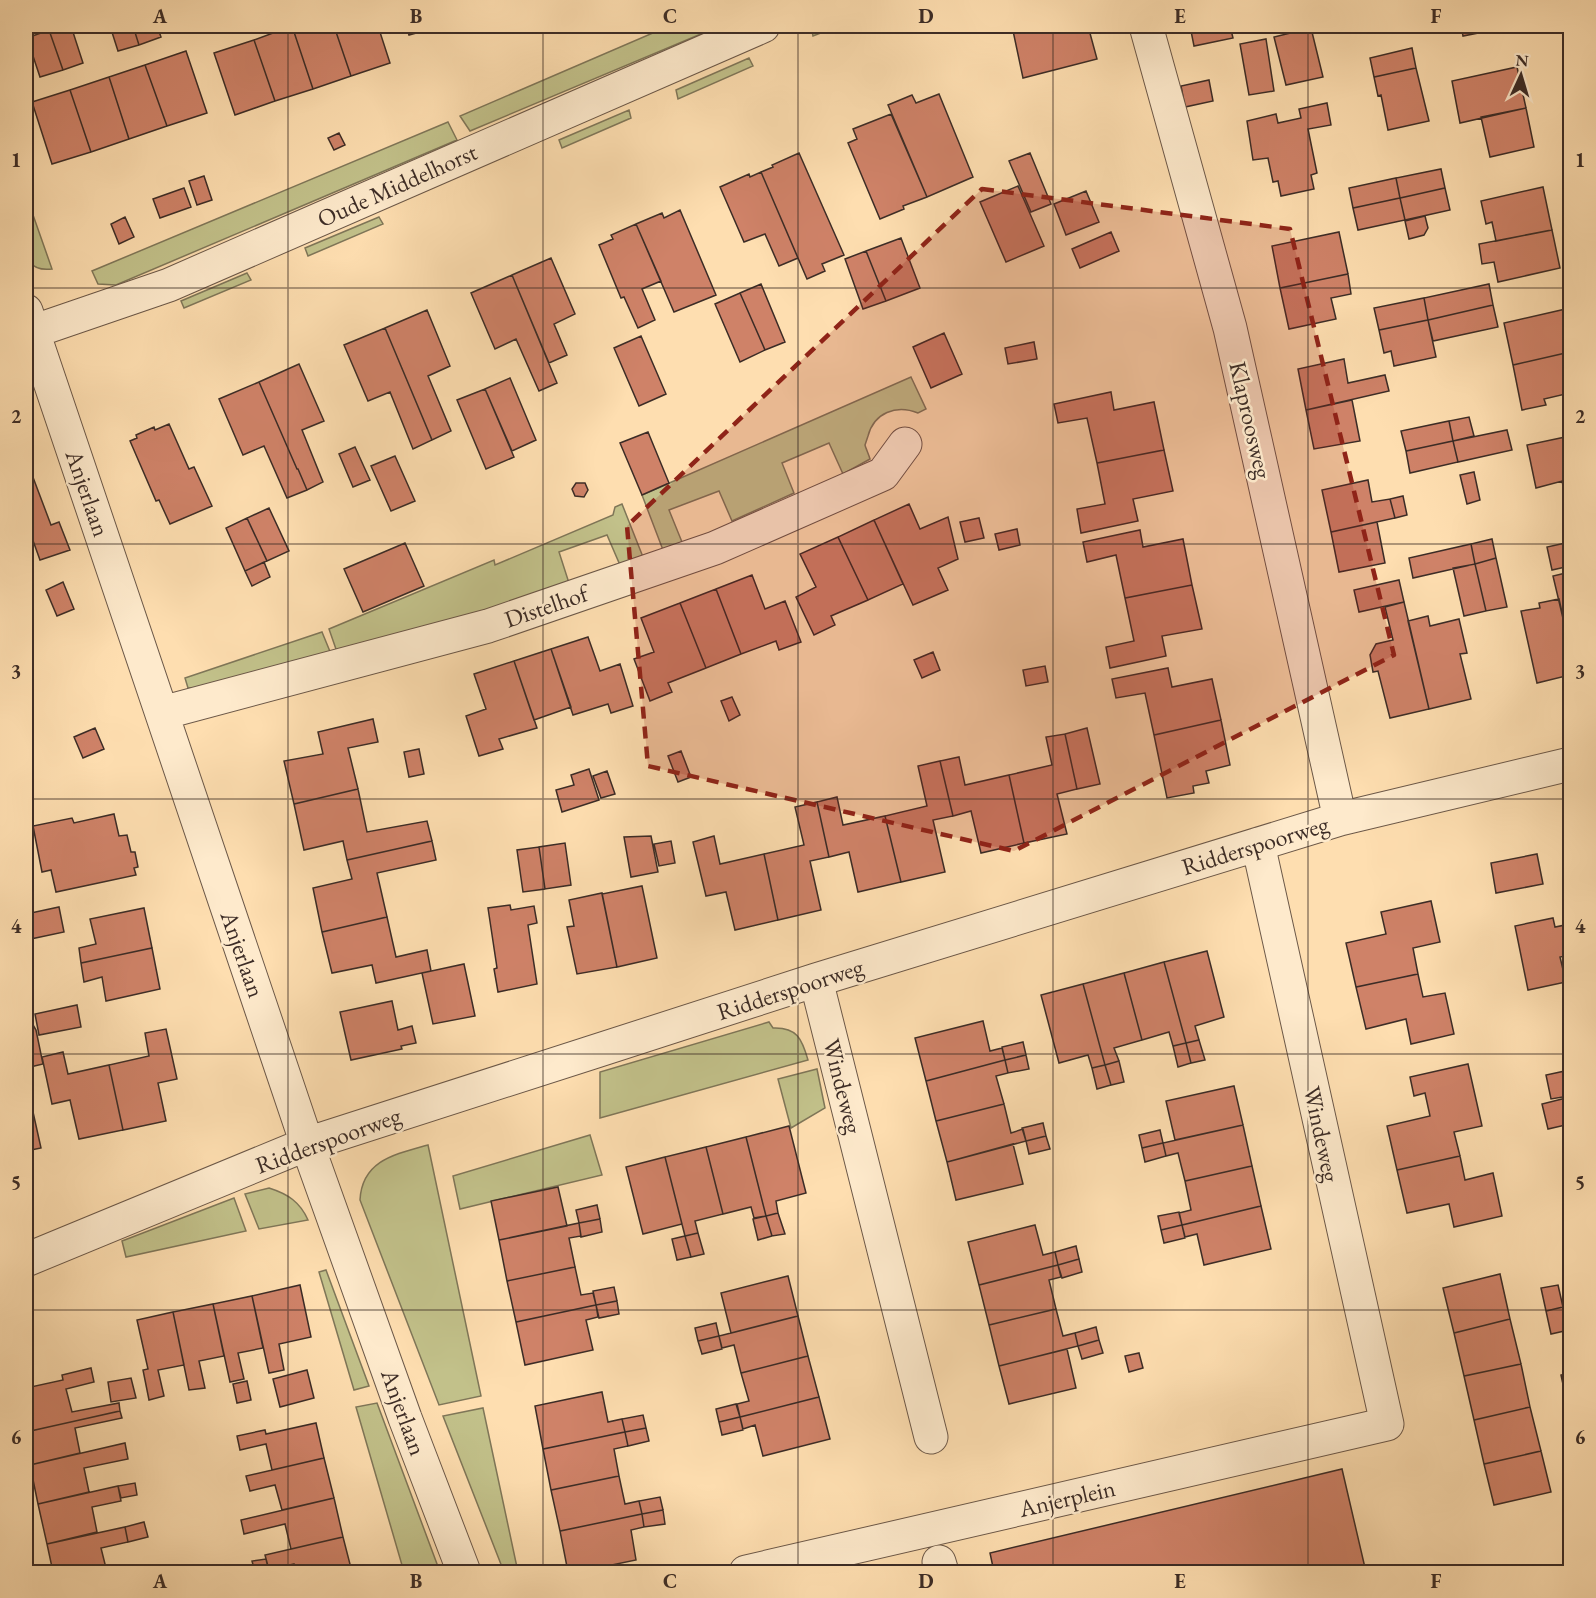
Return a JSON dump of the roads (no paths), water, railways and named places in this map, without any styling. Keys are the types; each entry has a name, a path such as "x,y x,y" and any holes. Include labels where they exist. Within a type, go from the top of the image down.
{"street":[{"name":"Oude Middelhorst","path":"28,325 169,285 763,26"},
{"name":"Klaproosweg","path":"1146,26 1230,328 1340,819"},
{"name":"Anjerlaan","path":"28,325 307,1144 402,1410 464,1572"},
{"name":"Distelhof","path":"162,714 488,626 715,548 883,474 904,444"},
{"name":"Ridderspoorweg","path":"26,1260 307,1144 816,980 1340,819 1570,764"},
{"name":"Windeweg","path":"1258,844 1387,1424"},
{"name":"Windeweg","path":"816,980 931,1437"},
{"name":"Anjerplein","path":"746,1572 1387,1424"}]}
